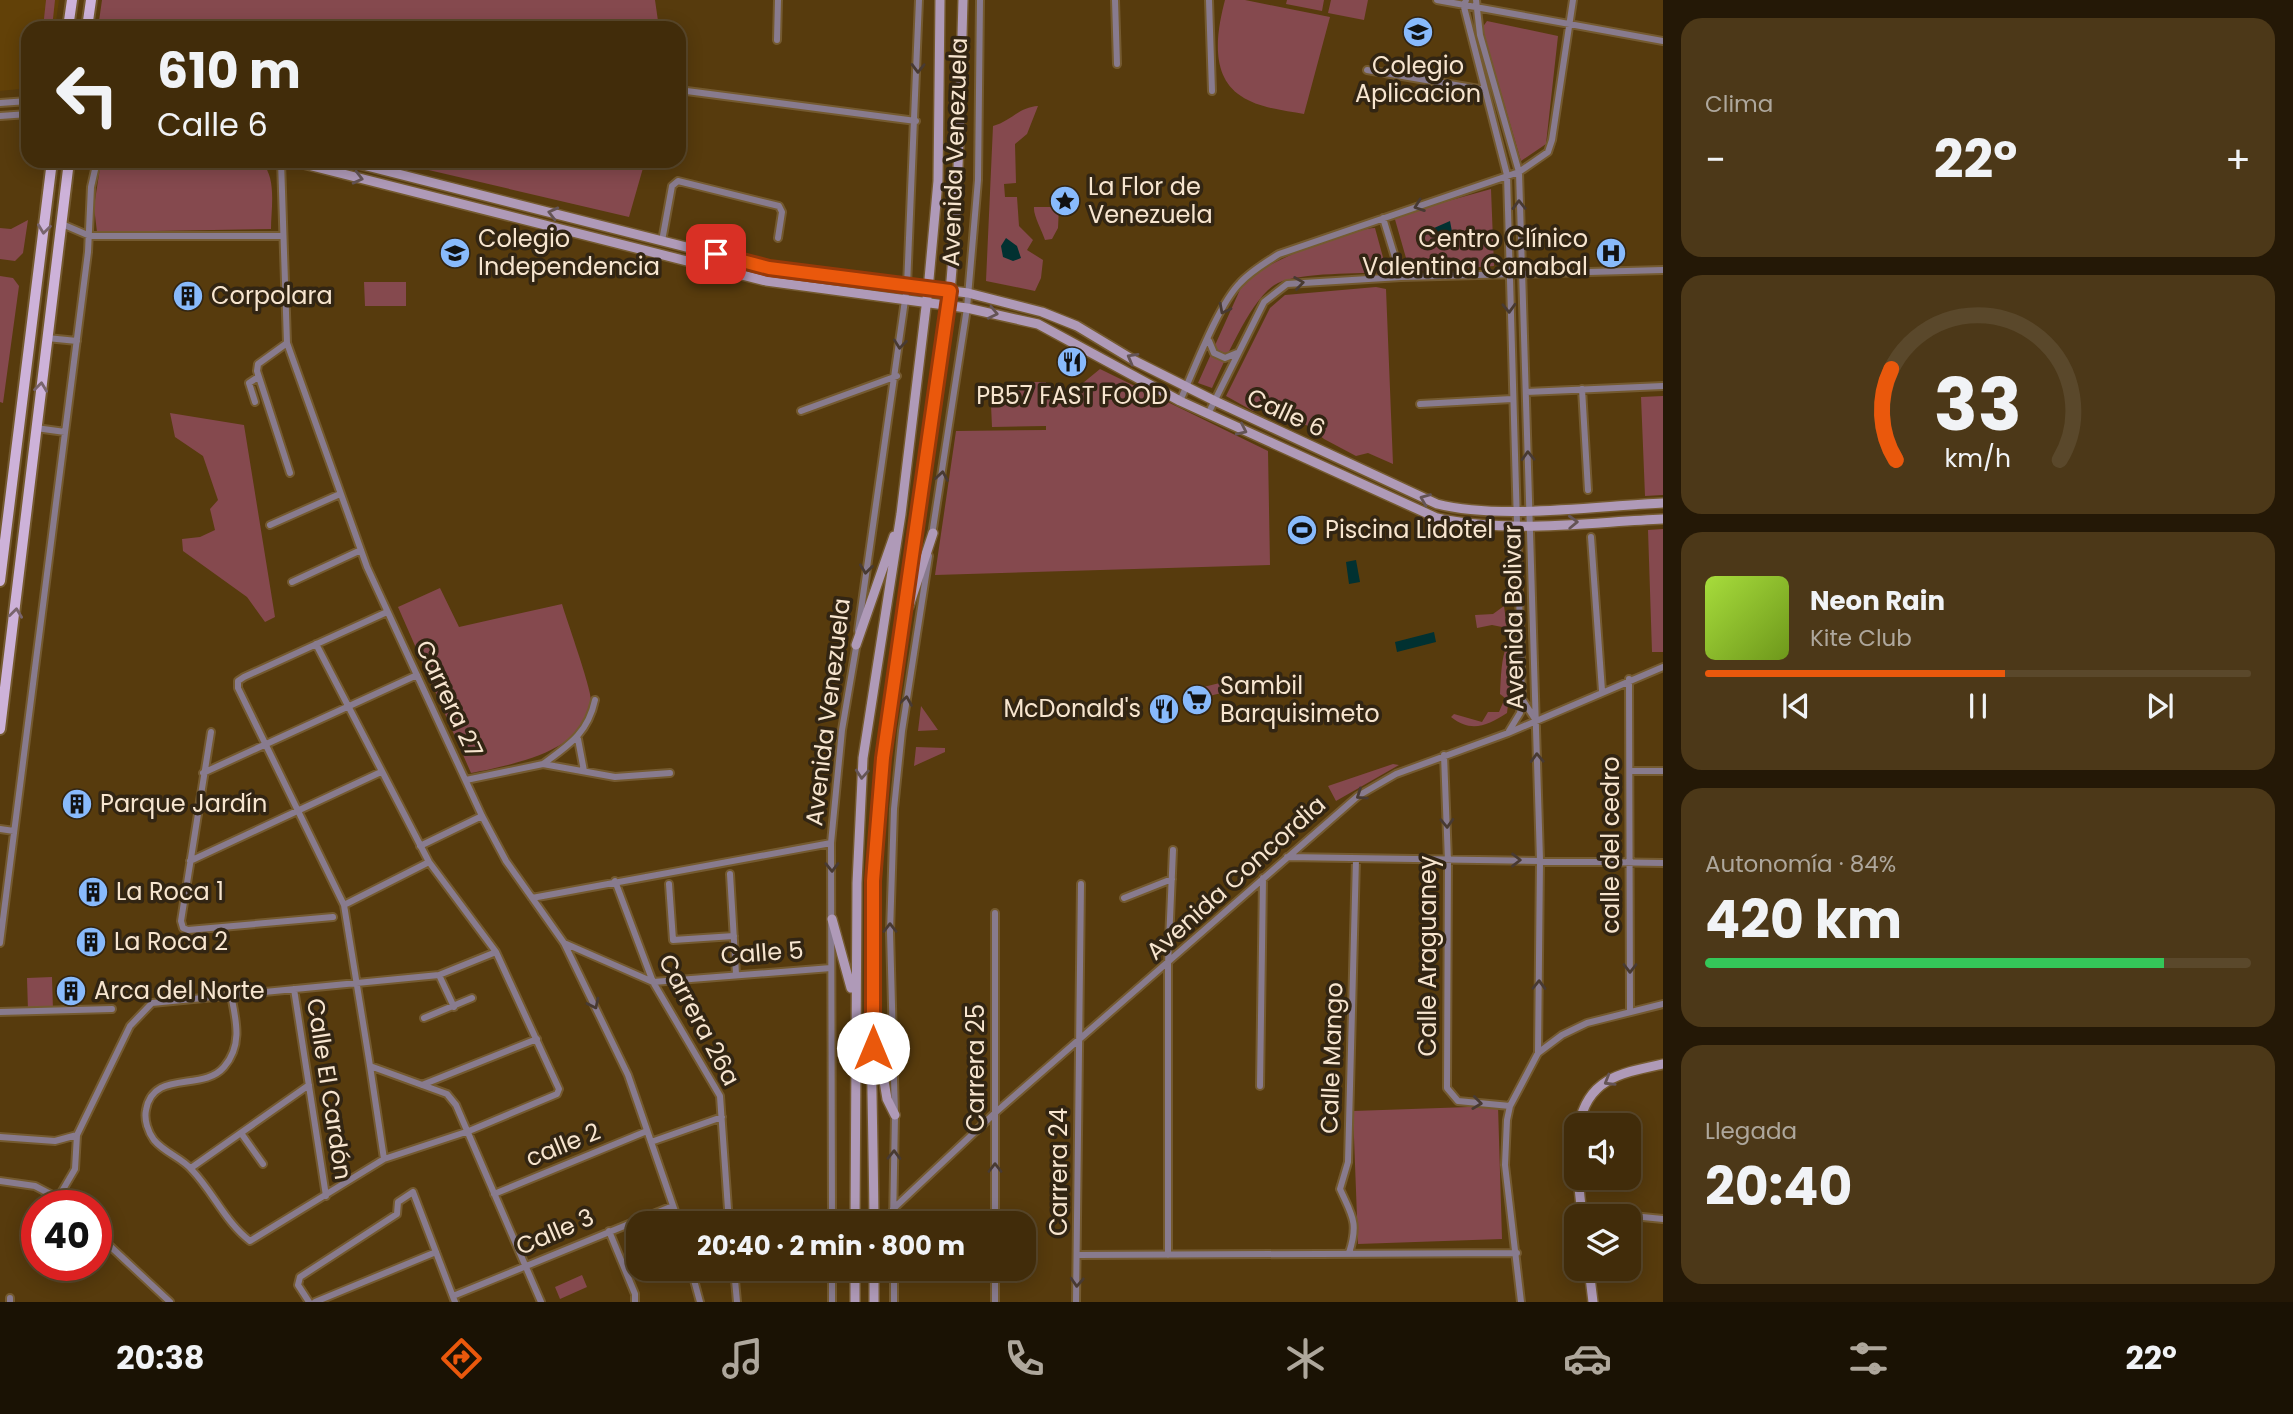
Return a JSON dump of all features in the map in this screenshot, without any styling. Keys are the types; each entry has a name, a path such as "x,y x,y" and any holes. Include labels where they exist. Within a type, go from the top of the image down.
{"main road":[{"path":"69,21 72,0"},
{"path":"88,21 90,0"},
{"path":"0,581 51,168"},
{"path":"0,729 22,568 36,428 68,168"}],"street":[{"path":"777,40 778,0"},
{"name":"Avenida Venezuela","path":"832,1211 831,843 842,730 897,376 906,300 916,121 919,0"},
{"name":"Avenida Venezuela","path":"855,1211 855,1009 863,758 901,514 928,290 938,181 940,0"},
{"name":"Avenida Venezuela","path":"874,1211 873,881 877,819 950,291 958,180 962,0"},
{"name":"Avenida Venezuela","path":"893,1209 895,1115 890,932 894,809 902,731 967,308 978,180 980,0"},
{"path":"1115,0 1117,64"},
{"path":"1209,0 1212,91"},
{"path":"1437,0 1663,41"},
{"name":"Avenida Bolivar","path":"1476,0 1475,8 1519,172 1520,274 1531,509 1536,721"},
{"path":"1180,401 1237,285 1255,269 1279,254 1519,172 1551,146 1573,0"},
{"name":"Avenida Bolivar","path":"1465,4 1507,175 1522,699 1536,721"},
{"path":"1367,70 1485,90"},
{"path":"686,91 916,121"},
{"path":"0,103 21,102"},
{"path":"0,117 21,115"},
{"path":"0,943 90,236 91,187 95,168"},
{"name":"Carrera 27","path":"281,168 281,236 287,343 360,550 482,816 506,861 564,943 628,1075 675,1211"},
{"path":"320,168 766,281 967,308 1038,324 1180,401 1418,511 1457,522 1517,525 1663,519"},
{"name":"Calle 6","path":"375,168 769,268 968,293 1042,312 1077,326 1215,401 1388,482 1457,509 1516,511 1663,503"},
{"path":"662,241 672,186 678,181 779,206 782,212 778,238"},
{"path":"1383,218 1401,277"},
{"path":"61,224 90,236 281,236"},
{"path":"1208,414 1264,302 1287,284 1401,277 1663,270"},
{"path":"47,338 77,341"},
{"path":"1209,341 1219,356 1225,358 1239,352"},
{"path":"287,343 258,364 258,377 289,473"},
{"path":"801,411 897,376"},
{"path":"255,402 249,383 258,377"},
{"path":"1526,391 1663,386"},
{"path":"1582,389 1588,490"},
{"path":"1420,404 1512,399"},
{"path":"36,428 65,432"},
{"path":"1382,495 1388,482"},
{"path":"270,525 340,494"},
{"path":"856,645 901,514"},
{"path":"901,631 933,533"},
{"path":"1591,537 1602,691"},
{"path":"292,582 360,550"},
{"path":"2,551 23,553"},
{"path":"1,565 22,568"},
{"path":"384,1158 344,905 238,681 387,612"},
{"path":"231,995 237,1042 224,1067 213,1075 155,1090 149,1098 145,1114 147,1128 154,1140 191,1168 250,1241 384,1158 469,1131 556,1094 558,1082 496,952 429,862 316,644"},
{"name":"Avenida Concordia","path":"893,1209 996,1112 1358,796 1396,774 1508,733 1629,679 1663,667"},
{"path":"203,774 417,675"},
{"name":"calle del cedro","path":"1629,679 1630,1012"},
{"path":"1508,733 1520,713 1522,699"},
{"path":"543,764 578,739 591,719 595,700"},
{"path":"1521,1302 1505,1165 1510,1106 1538,1053 1540,860 1536,721"},
{"path":"211,732 181,921 188,930 333,917"},
{"path":"578,739 584,771"},
{"name":"Calle Araguaney","path":"1444,755 1448,860 1447,1088 1458,1101 1510,1106"},
{"path":"466,780 543,764 615,777 670,773"},
{"path":"1630,771 1663,771"},
{"path":"190,861 381,772"},
{"path":"420,846 482,816"},
{"path":"0,830 14,831"},
{"path":"532,898 831,843"},
{"path":"1168,1255 1168,964 1173,850"},
{"path":"1287,857 1663,863"},
{"name":"Calle Mango","path":"1349,1253 1355,1235 1353,1213 1340,1189 1348,1162 1356,859"},
{"path":"344,905 429,862"},
{"path":"730,874 736,974"},
{"path":"1260,1086 1262,878"},
{"path":"1124,898 1172,879"},
{"name":"Carrera 26a","path":"615,881 653,982 720,1096 728,1211"},
{"path":"669,884 673,940 734,936"},
{"name":"Carrera 24","path":"1076,1302 1081,884"},
{"name":"Carrera 25","path":"995,914 995,1211"},
{"path":"832,919 848,971 855,1009"},
{"path":"564,943 653,982"},
{"path":"63,1190 75,1169 77,1135 130,1026 143,1010 160,1000 439,975 496,952"},
{"name":"Calle 5","path":"653,982 831,968"},
{"path":"439,975 454,1007"},
{"name":"Calle El Cardón","path":"294,989 326,1196"},
{"path":"424,1018 472,998"},
{"path":"1538,1053 1570,1031 1663,1004"},
{"path":"0,1012 112,1009"},
{"path":"873,1023 887,1099 895,1115"},
{"path":"422,1085 537,1039"},
{"path":"1582,1113 1587,1097 1611,1078 1663,1064"},
{"path":"370,1066 447,1094 469,1131 541,1302"},
{"path":"191,1168 310,1085"},
{"path":"651,1142 722,1117"},
{"name":"calle 2","path":"494,1194 647,1131"},
{"path":"241,1133 263,1164"},
{"path":"0,1137 55,1141 77,1135"},
{"path":"0,1181 35,1186 43,1190"},
{"path":"309,1302 298,1285 300,1277 397,1214 398,1202 411,1192 414,1193 454,1299"},
{"name":"Calle 3","path":"454,1299 526,1266 673,1206"},
{"path":"1641,1218 1663,1219"},
{"path":"609,1231 635,1294 635,1302"},
{"path":"112,1248 170,1302"},
{"path":"315,1302 436,1252"},
{"path":"1078,1255 1517,1253"},
{"path":"694,1281 700,1302"},
{"path":"735,1281 737,1302"},
{"path":"832,1281 832,1302"},
{"path":"855,1281 855,1302"},
{"path":"874,1281 874,1302"},
{"path":"894,1281 894,1302"},
{"path":"995,1281 995,1302"},
{"path":"1590,1281 1593,1302"}],"shaded area":[{"path":"0,0 59,0 56,21 21,21 21,89 0,91"},
{"path":"46,0 55,0 53,21 44,21"},
{"path":"102,0 655,0 658,21 99,21"},
{"path":"1225,0 1245,0 1330,17 1304,114 1255,103 1231,87 1224,76 1218,52"},
{"path":"1287,0 1324,0 1322,11 1286,4"},
{"path":"1331,0 1368,0 1364,20 1328,13"},
{"path":"1487,21 1558,36 1546,144 1521,161 1482,28"},
{"path":"1038,106 1027,134 1015,144 1016,183 1004,184 1005,197 1017,197 1019,226 1033,240 1027,250 1043,260 1041,278 1035,291 986,281 993,126 1025,109"},
{"path":"100,168 266,168 270,177 271,229 97,232 94,207"},
{"path":"420,168 643,168 629,217"},
{"path":"1491,189 1494,266 1410,272 1394,216"},
{"path":"1034,207 1059,207 1058,228 1052,239 1045,240"},
{"path":"28,220 23,253 15,261 0,259 0,228 11,229"},
{"path":"1375,228 1387,272 1315,275 1278,283 1268,290 1249,314 1212,388 1198,383 1243,283 1269,266 1306,248 1345,234"},
{"path":"0,276 13,278 19,286 3,403 0,402"},
{"path":"364,282 406,282 406,306 365,306"},
{"path":"1376,287 1386,289 1393,464 1368,453 1356,456 1324,439 1308,426 1271,408 1253,411 1226,396 1270,308 1285,295"},
{"path":"1100,369 1268,451 1270,565 935,575 956,431 1046,430 1046,426 992,427 991,405 1014,404 1013,382 1046,382 1047,397 1078,387"},
{"path":"1663,396 1663,495 1645,496 1641,397"},
{"path":"170,413 244,425 275,617 265,622 247,597 183,551 182,539 200,537 215,530 210,509 218,500 203,456 175,437"},
{"path":"1663,529 1663,652 1652,652 1648,530"},
{"path":"440,588 459,627 562,604 584,670 591,701 587,718 576,733 544,753 505,766 471,773 398,607"},
{"path":"1504,606 1507,628 1492,625 1477,628 1475,615 1493,614"},
{"path":"1507,644 1510,688 1507,713 1479,726 1458,722 1451,717 1454,714 1482,722 1488,712 1499,712 1505,698 1500,694 1502,662"},
{"path":"1232,680 1234,690 1184,702 1183,692"},
{"path":"921,706 938,730 918,731"},
{"path":"916,747 945,748 945,752 914,766"},
{"path":"1393,764 1399,765 1336,801 1328,786"},
{"path":"52,977 53,1010 28,1011 27,978"},
{"path":"1498,1106 1502,1239 1358,1244 1353,1111"},
{"path":"582,1275 587,1287 560,1299 555,1287"}],"water":[{"path":"1450,221 1453,237 1443,239 1434,228"},
{"path":"1006,238 1017,246 1021,258 1013,261 1003,257 1001,246"},
{"path":"1356,560 1360,582 1349,584 1346,562"},
{"path":"1434,632 1436,642 1397,652 1395,642"}],"place":[{"name":"Colegio Aplicacion","path":"1418,32"},
{"name":"La Flor de Venezuela","path":"1065,201"},
{"name":"Colegio Independencia","path":"455,253"},
{"name":"Centro Clínico Valentina Canabal","path":"1611,253"},
{"name":"Corpolara","path":"188,296"},
{"name":"PB57 FAST FOOD","path":"1072,362"},
{"name":"Piscina Lidotel","path":"1302,530"},
{"name":"Sambil Barquisimeto","path":"1197,700"},
{"name":"McDonald's","path":"1164,709"},
{"name":"Parque Jardín","path":"77,804"},
{"name":"La Roca 1","path":"93,892"},
{"name":"La Roca 2","path":"91,942"},
{"name":"Arca del Norte","path":"71,991"}],"route":[{"path":"716,254 769,268 950,291 883,758 873,881 873,1048"}]}
